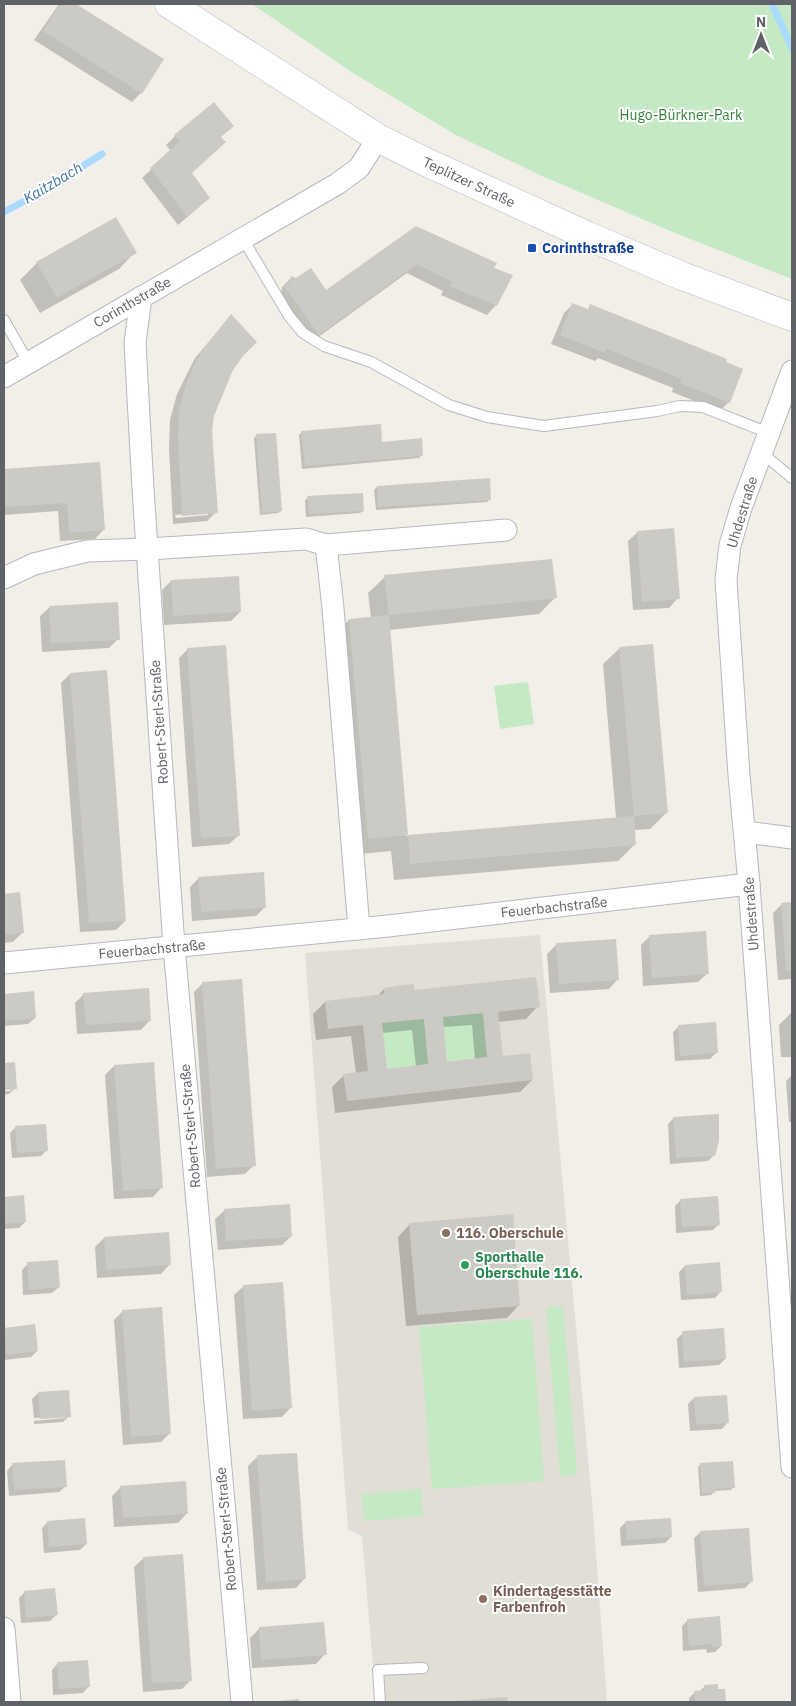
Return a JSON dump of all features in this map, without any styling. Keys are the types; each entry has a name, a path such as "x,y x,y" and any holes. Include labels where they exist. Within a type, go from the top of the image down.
{"main road":[{"name":"Teplitzer Straße","path":"169,4 378,138 445,171 596,239 682,276 792,317"}],"street":[{"name":"Corinthstraße","path":"4,377 310,201 359,168 378,138"},
{"name":"Robert-Sterl-Straße","path":"141,297 135,343 174,947 242,1702"},
{"name":"Uhdestraße","path":"792,371 741,508 730,545 726,580 792,1467"},
{"path":"4,578 34,564 87,551 306,539 326,545 506,530"},
{"path":"326,545 334,618 359,929"},
{"path":"745,832 792,838"},
{"name":"Feuerbachstraße","path":"4,963 359,929 749,884"},
{"path":"4,1628 10,1702"}],"lane":[{"path":"243,239 288,316 302,333 324,346 371,362 449,405 487,417 544,426 657,411 680,406 704,407 769,433"},
{"path":"4,320 28,362"},
{"path":"762,453 792,478"},
{"path":"380,1702 378,1670 423,1668"}],"shaded area":[{"name":"116. Oberschule","path":"540,935 593,1513 607,1702 376,1702 362,1536 348,1529 305,953"}],"green space":[{"name":"Hugo-Bürkner-Park","path":"252,4 792,4 792,279 675,233 540,175 456,135 353,73"},
{"path":"528,682 534,724 500,729 494,686"},
{"path":"483,1013 487,1057 447,1062 443,1017"},
{"path":"424,1019 428,1064 387,1069 382,1023"},
{"path":"563,1306 577,1474 560,1476 546,1308"},
{"path":"532,1319 544,1481 432,1489 419,1327"},
{"path":"421,1489 423,1516 364,1521 362,1494"}],"building":[{"path":"60,4 76,4 164,59 142,94 43,31"},
{"path":"214,102 234,126 221,137 226,142 192,173 210,198 187,217 150,168 180,141 174,135"},
{"path":"116,217 137,253 57,298 36,262"},
{"path":"416,226 497,263 494,268 513,275 497,306 449,286 451,281 417,264 319,335 284,286 290,282 291,276 296,278 311,268 326,290"},
{"path":"572,303 588,309 590,304 727,359 726,362 743,369 730,403 680,383 682,379 607,349 605,353 560,335"},
{"path":"231,314 257,342 243,356 233,370 214,416 212,430 218,513 182,516 178,438 179,410 186,384 196,361"},
{"path":"381,424 382,442 422,438 423,456 305,466 301,431"},
{"path":"276,433 282,511 262,513 256,434"},
{"path":"100,462 105,530 69,533 67,503 4,507 4,469"},
{"path":"490,478 491,500 378,507 377,486"},
{"path":"363,493 364,511 309,514 307,496"},
{"path":"674,528 680,599 642,602 637,531"},
{"path":"552,559 557,598 389,615 384,575"},
{"path":"239,576 241,612 173,616 171,580"},
{"path":"118,602 120,640 51,643 49,606"},
{"path":"389,615 408,835 368,839 349,619"},
{"path":"653,644 668,813 634,816 619,647"},
{"path":"226,645 240,836 201,838 187,648"},
{"path":"107,670 126,921 89,923 70,673"},
{"path":"634,816 636,845 410,864 408,835"},
{"path":"264,872 266,908 201,912 198,877"},
{"path":"20,892 24,933 4,935 4,894"},
{"path":"792,902 792,971 786,971 781,903"},
{"path":"706,931 709,974 652,978 649,935"},
{"path":"616,939 619,980 559,984 556,943"},
{"path":"536,977 540,1007 498,1012 503,1056 530,1053 533,1080 347,1101 343,1074 368,1071 363,1025 328,1029 325,1001 384,994 384,988 403,985 414,984 414,990","holes":["483,1013 487,1057 447,1062 443,1017","424,1019 428,1064 387,1069 382,1023"]},
{"path":"242,979 256,1166 216,1169 202,982"},
{"path":"149,988 151,1021 86,1025 83,993"},
{"path":"34,991 36,1018 5,1021 4,994"},
{"path":"716,1022 718,1053 680,1056 678,1025"},
{"path":"15,1062 17,1089 4,1090 4,1063"},
{"path":"154,1062 163,1188 123,1191 114,1065"},
{"path":"719,1114 719,1141 715,1156 676,1158 673,1117"},
{"path":"46,1124 48,1151 17,1153 15,1126"},
{"path":"24,1195 26,1222 4,1224 4,1197"},
{"path":"718,1196 720,1225 682,1227 680,1199"},
{"path":"290,1204 292,1237 226,1241 224,1209"},
{"name":"Sporthalle Oberschule 116.","path":"513,1214 520,1306 417,1315 409,1223"},
{"path":"169,1232 171,1265 106,1270 104,1237"},
{"path":"58,1260 60,1287 29,1290 27,1262"},
{"path":"720,1262 722,1292 687,1295 685,1265"},
{"path":"283,1282 292,1408 252,1411 243,1285"},
{"path":"162,1307 171,1434 131,1437 122,1310"},
{"path":"35,1324 38,1351 7,1355 4,1328"},
{"path":"724,1328 726,1359 684,1362 682,1331"},
{"path":"69,1390 71,1417 40,1419 38,1392"},
{"path":"727,1395 729,1423 696,1425 694,1397"},
{"path":"297,1453 306,1579 266,1582 257,1455"},
{"path":"65,1460 67,1487 14,1490 12,1463"},
{"path":"733,1461 735,1488 715,1489 715,1493 702,1493 700,1463"},
{"path":"186,1481 188,1514 123,1518 120,1486"},
{"path":"85,1518 87,1544 49,1547 47,1521"},
{"path":"671,1518 672,1537 627,1540 625,1521"},
{"path":"749,1528 753,1582 704,1586 700,1531"},
{"path":"183,1554 192,1681 152,1683 143,1557"},
{"path":"55,1588 58,1615 26,1618 24,1591"},
{"path":"720,1616 722,1646 712,1647 712,1644 689,1646 687,1619"},
{"path":"324,1622 327,1655 261,1660 259,1627"},
{"path":"88,1660 90,1687 59,1689 57,1662"},
{"path":"718,1684 718,1689 725,1689 726,1702 695,1702 694,1691 705,1690 704,1685"},
{"path":"507,1697 508,1702 456,1701"},
{"path":"299,1699 299,1702 279,1702 279,1701"}],"waterway":[{"path":"772,4 792,48"},
{"name":"Kaitzbach","path":"4,212 43,191 102,154"}],"place":[{"name":"Corinthstraße","path":"532,248"},
{"name":"116. Oberschule","path":"446,1233"},
{"name":"Sporthalle Oberschule 116.","path":"465,1265"},
{"name":"Kindertagesstätte Farbenfroh","path":"483,1599"}]}
